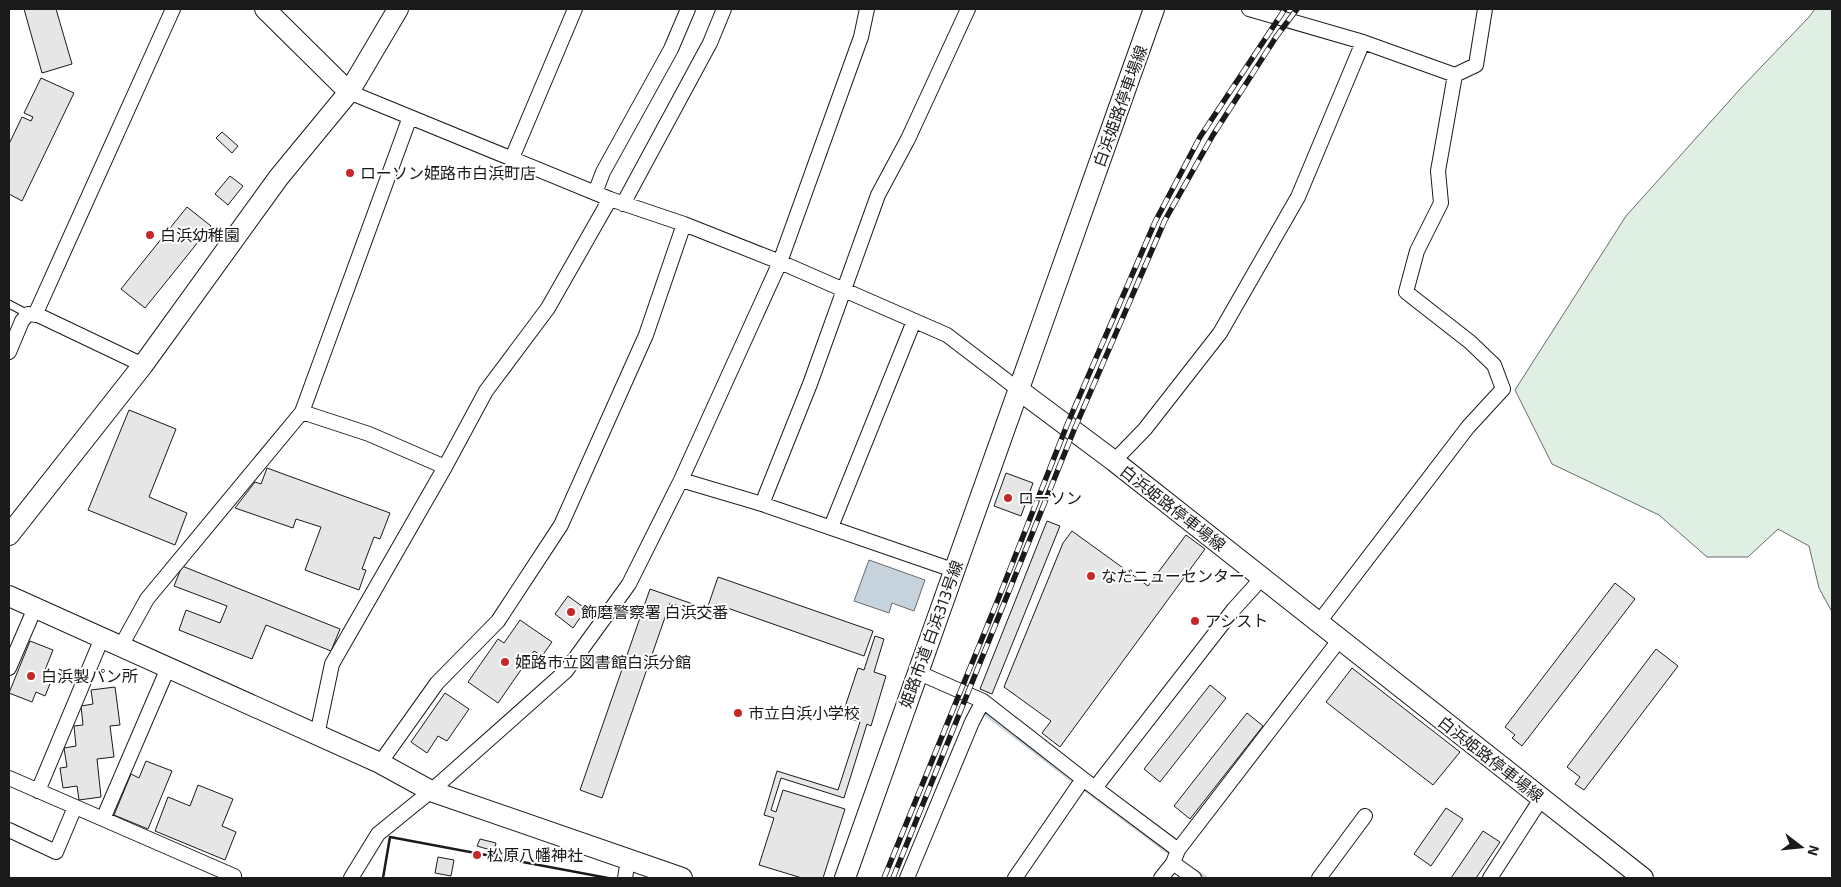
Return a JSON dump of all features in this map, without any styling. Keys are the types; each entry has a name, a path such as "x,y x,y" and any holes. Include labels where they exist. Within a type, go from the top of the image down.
{"street":[{"path":"9,352 22,321 32,315 173,9"},
{"path":"265,9 349,92 595,193 684,224 780,262 914,321 947,336 1019,390"},
{"path":"9,535 143,365 278,177 349,92 398,9"},
{"path":"512,158 574,9"},
{"path":"595,193 603,172 671,49 688,9"},
{"path":"317,735 332,664 446,467 486,391 548,308 617,201 710,43 724,9"},
{"path":"351,878 378,834 431,791 566,672 628,584 681,480 780,262 861,37 867,9"},
{"path":"762,504 810,384 878,195 908,138 968,9"},
{"name":"白浜姫路停車場線","path":"1154,9 1019,390 1114,461 1643,878"},
{"path":"1249,9 1363,42 1455,75 1476,65 1484,9"},
{"path":"1114,461 1145,429 1220,333 1298,197 1363,42"},
{"path":"1319,622 1468,427 1504,389 1494,365 1470,342 1406,292 1417,251 1441,203 1438,171 1455,75"},
{"path":"121,646 147,599 302,412 410,117"},
{"path":"380,763 436,683 498,622 561,525 646,335 684,224"},
{"path":"32,315 143,365"},
{"path":"831,527 914,321"},
{"name":"姫路市道 白浜313号線","path":"846,878 953,570 1019,390"},
{"path":"302,412 369,434 446,467"},
{"path":"681,480 762,504 953,570"},
{"path":"1095,788 1234,609 1262,578"},
{"path":"9,596 380,763 431,791 626,869 682,878"},
{"path":"9,668 36,608"},
{"path":"38,790 102,638"},
{"path":"1161,878 1175,856 1340,639"},
{"path":"103,819 168,668"},
{"path":"917,672 983,701 1095,788 1175,856 1194,878"},
{"path":"907,878 972,722 983,701"},
{"path":"9,778 234,876 234,878"},
{"path":"1015,878 1082,779"},
{"path":"1490,878 1541,799"},
{"path":"9,830 56,852 75,807"},
{"path":"1319,878 1365,816"}],"lane":[{"path":"9,304 32,315"}],"green space":[{"path":"1815,9 1832,9 1832,612 1819,588 1809,546 1778,529 1748,557 1707,557 1659,515 1552,464 1515,390 1626,216"}],"shaded area":[{"path":"869,560 925,580 914,611 892,603 889,613 854,601"}],"building":[{"path":"24,9 56,9 72,64 42,73"},
{"path":"41,78 74,93 22,201 9,194 9,144 22,117 31,121 33,117 24,113"},
{"path":"222,132 238,146 232,153 216,138"},
{"path":"230,176 243,186 228,205 215,194"},
{"path":"187,207 211,226 145,308 121,289"},
{"path":"129,410 176,429 149,497 187,513 175,545 88,510"},
{"path":"267,468 390,513 380,539 374,537 362,569 366,570 359,590 305,570 321,527 296,519 293,528 235,508 255,482 261,484"},
{"path":"1006,473 1033,483 1021,516 994,506"},
{"path":"1047,521 1060,526 992,694 980,689"},
{"path":"1072,531 1148,586 1186,535 1205,549 1060,747 1042,733 1051,721 1004,687 1063,543"},
{"path":"182,566 340,629 331,651 266,625 252,659 179,630 186,610 220,623 227,606 174,586"},
{"path":"718,577 873,631 864,656 716,604 712,618 670,603 602,798 580,790 650,589 707,609"},
{"path":"1615,583 1635,599 1522,746 1512,738 1515,735 1505,727"},
{"name":"飾磨警察署 白浜交番","path":"568,596 586,609 573,628 555,614"},
{"path":"520,620 552,642 542,656 534,651 498,703 468,682 498,639 504,643"},
{"path":"875,636 884,639 874,672 886,676 871,726 867,724 844,798 781,778 771,810 776,812 783,790 845,809 823,878 802,878 759,865 774,818 764,815 777,771 838,790 860,722 842,716 858,668 864,670"},
{"path":"30,641 53,650 43,675 52,679 45,696 36,692 32,702 9,693"},
{"path":"1656,649 1678,666 1584,790 1575,784 1580,777 1567,767"},
{"path":"1352,668 1460,752 1433,785 1326,702"},
{"path":"1210,685 1226,698 1160,782 1144,769"},
{"path":"115,687 120,725 110,726 114,757 97,759 101,797 79,800 77,786 63,788 60,768 67,767 64,748 76,746 74,726 83,725 81,706 93,704 91,690"},
{"path":"445,693 469,709 447,741 438,736 427,753 411,742"},
{"path":"1247,713 1263,726 1190,819 1174,806"},
{"path":"146,761 172,771 148,829 114,815 131,774 139,778"},
{"path":"198,785 233,799 222,826 236,832 225,860 155,831 168,797 190,806"},
{"path":"1446,808 1463,819 1431,866 1414,854"},
{"path":"1483,831 1500,842 1476,878 1451,878"},
{"path":"480,839 496,843 494,851 477,846"},
{"path":"438,857 454,860 451,876 435,873"}],"waterway":[{"path":"984,712 1073,780"},
{"path":"1084,788 1169,852"},
{"path":"1196,872 1205,878"}],"railway":[{"path":"884,878 1067,425 1155,222 1200,137 1285,9"},
{"path":"893,878 1074,430 1165,220 1213,135 1276,37 1297,9"}],"wall":[{"path":"383,878 390,837 608,878"}],"place":[{"name":"ローソン姫路市白浜町店","path":"350,173"},
{"name":"白浜幼稚園","path":"150,235"},
{"name":"ローソン","path":"1008,498"},
{"name":"なだニューセンター","path":"1091,576"},
{"name":"飾磨警察署 白浜交番","path":"571,612"},
{"name":"アシスト","path":"1195,621"},
{"name":"姫路市立図書館白浜分館","path":"505,662"},
{"name":"白浜製パン所","path":"31,676"},
{"name":"市立白浜小学校","path":"738,713"},
{"name":"松原八幡神社","path":"477,855"}]}
